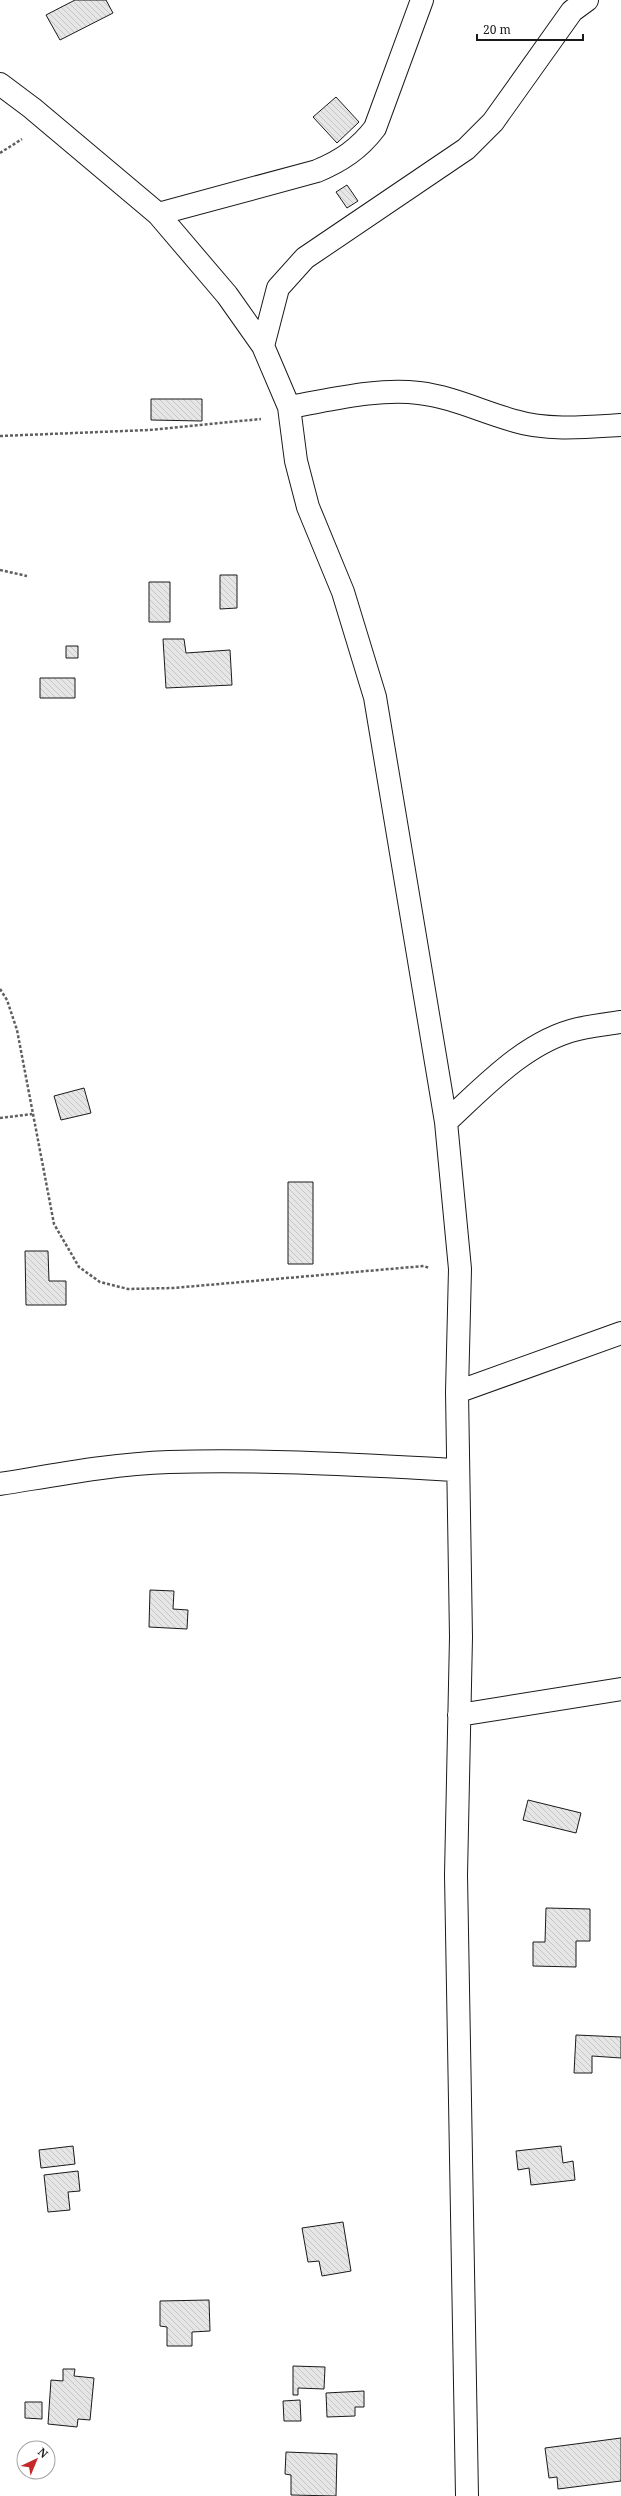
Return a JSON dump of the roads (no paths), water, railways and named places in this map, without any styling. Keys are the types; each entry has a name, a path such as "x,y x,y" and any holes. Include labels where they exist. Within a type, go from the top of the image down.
{"street":[{"path":"158,214 317,171 351,153 364,142 375,128 422,0"},
{"path":"263,346 278,288 294,268 305,258 466,149 493,122 572,11 587,0"},
{"path":"0,84 158,214 227,295 263,346 290,412 296,461 308,507 343,592 375,697 446,1122 460,1269 457,1470 461,1637 456,1875 467,2496"},
{"path":"290,412 363,394 417,393 450,398 516,422 556,427 621,425"},
{"path":"446,1122 496,1076 539,1045 578,1029 621,1022"},
{"path":"457,1392 621,1332"},
{"path":"0,1484 92,1470 168,1462 312,1463 457,1470"},
{"path":"459,1715 621,1689"}]}
